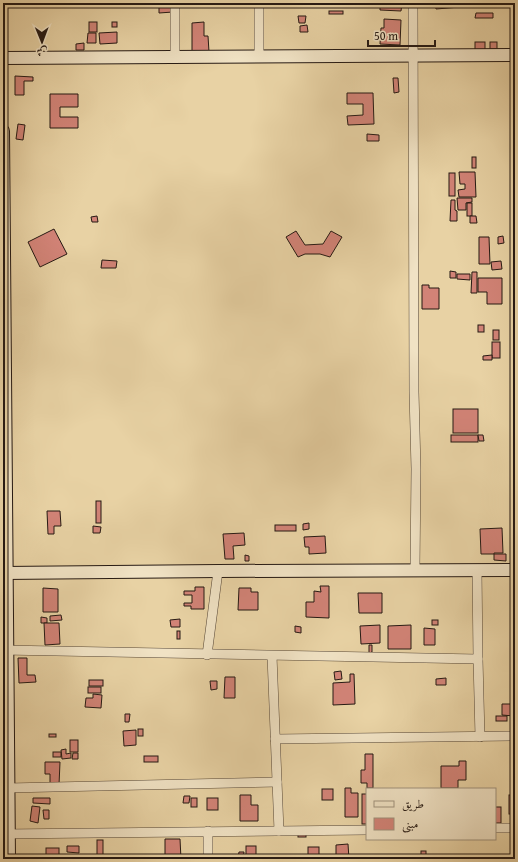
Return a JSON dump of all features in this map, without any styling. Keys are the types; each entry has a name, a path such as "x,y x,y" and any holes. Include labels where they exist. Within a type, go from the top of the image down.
{"street":[{"path":"175,3 175,57"},
{"path":"259,3 259,57"},
{"path":"413,3 416,570"},
{"path":"3,58 515,55"},
{"path":"3,131 5,650 8,788 6,834 9,859"},
{"path":"477,570 480,736"},
{"path":"5,573 515,570"},
{"path":"207,655 218,571"},
{"path":"5,650 478,659"},
{"path":"272,656 279,831"},
{"path":"275,739 515,736"},
{"path":"8,788 277,782"},
{"path":"496,828 515,828"},
{"path":"6,834 366,830"},
{"path":"208,831 208,859"}],"building":[{"path":"159,3 173,3 173,12 159,13"},
{"path":"380,3 402,3 401,11 380,10"},
{"path":"435,3 460,3 460,7 436,9"},
{"path":"329,11 343,11 343,14 329,14"},
{"path":"476,13 493,13 493,18 475,18"},
{"path":"298,16 306,16 305,23 299,23"},
{"path":"384,19 401,20 400,45 380,44 381,28 384,28"},
{"path":"89,22 97,22 97,32 89,32"},
{"path":"112,22 117,22 117,27 112,27"},
{"path":"204,22 204,36 208,36 209,52 192,53 192,23"},
{"path":"307,25 308,32 300,32 300,26"},
{"path":"117,32 117,43 100,44 99,33"},
{"path":"88,33 96,33 96,43 87,43"},
{"path":"475,42 485,42 485,50 475,50"},
{"path":"490,42 497,42 497,49 490,49"},
{"path":"84,43 84,50 76,50 76,44"},
{"path":"15,76 33,77 33,81 24,81 24,95 15,95"},
{"path":"393,78 398,78 399,92 394,93"},
{"path":"347,93 373,93 374,124 348,125 347,116 363,115 363,104 347,104"},
{"path":"50,94 78,94 78,107 60,107 60,117 78,117 78,128 50,128"},
{"path":"18,124 25,125 23,140 16,139"},
{"path":"367,134 379,135 379,141 367,141"},
{"path":"472,157 476,157 476,168 472,168"},
{"path":"459,172 475,172 476,197 459,197 458,190 465,189 465,184 460,184"},
{"path":"449,173 455,173 455,196 449,196"},
{"path":"457,198 472,198 472,202 466,203 466,210 458,210"},
{"path":"451,200 455,200 457,221 450,221"},
{"path":"467,203 472,203 472,216 467,216"},
{"path":"97,216 98,222 92,222 91,217"},
{"path":"470,216 476,216 477,223 470,223"},
{"path":"54,229 67,254 40,267 28,242"},
{"path":"296,231 305,245 323,244 331,231 342,237 330,257 320,254 305,254 298,257 286,237"},
{"path":"503,236 504,243 498,244 498,237"},
{"path":"479,237 489,237 490,264 479,264"},
{"path":"102,260 117,261 116,268 101,268"},
{"path":"501,261 502,269 492,270 491,262"},
{"path":"450,271 456,272 456,278 450,278"},
{"path":"472,272 477,272 477,293 471,293"},
{"path":"457,274 470,274 470,280 457,279"},
{"path":"478,278 502,278 502,304 487,304 487,292 478,292"},
{"path":"422,285 429,285 429,288 439,288 439,309 422,309"},
{"path":"478,325 484,325 484,332 478,332"},
{"path":"493,330 499,330 499,340 493,340"},
{"path":"492,342 500,342 500,358 492,358"},
{"path":"492,355 492,360 483,360 483,356"},
{"path":"453,409 478,409 478,433 453,433"},
{"path":"451,435 478,435 478,442 451,442"},
{"path":"478,435 483,435 484,441 479,441"},
{"path":"96,501 101,501 101,523 96,523"},
{"path":"47,511 60,511 61,526 54,526 54,534 48,534"},
{"path":"309,523 309,529 303,530 303,524"},
{"path":"275,525 296,525 296,531 275,531"},
{"path":"93,526 101,527 100,533 93,533"},
{"path":"502,528 503,553 481,554 480,529"},
{"path":"244,533 245,545 233,546 234,559 225,559 223,534"},
{"path":"325,536 326,553 309,554 309,547 305,547 304,537"},
{"path":"494,554 506,554 506,561 494,560"},
{"path":"245,555 249,556 249,561 245,561"},
{"path":"320,586 329,586 329,618 306,617 306,602 314,602 314,591 321,592"},
{"path":"195,587 204,587 204,609 191,609 191,606 184,606 184,603 192,603 192,595 184,595 184,591 195,591"},
{"path":"43,588 58,589 58,612 43,612"},
{"path":"239,588 251,588 251,592 258,592 258,610 238,610"},
{"path":"358,593 382,593 382,613 359,613"},
{"path":"61,615 62,620 50,621 50,616"},
{"path":"41,617 47,618 47,623 41,623"},
{"path":"180,619 180,627 171,627 170,620"},
{"path":"432,620 438,620 438,625 432,625"},
{"path":"44,623 59,623 60,644 45,645"},
{"path":"380,625 380,643 361,644 360,626"},
{"path":"411,625 411,649 388,649 388,626"},
{"path":"295,626 301,627 301,633 295,632"},
{"path":"424,628 435,629 435,645 424,645"},
{"path":"177,631 180,631 180,639 177,639"},
{"path":"369,645 372,645 372,652 369,653"},
{"path":"18,658 27,658 27,675 35,675 36,682 19,683"},
{"path":"341,671 342,679 335,680 334,672"},
{"path":"350,674 354,674 355,704 333,705 333,683 350,682"},
{"path":"225,677 235,677 235,698 224,698"},
{"path":"446,678 446,685 436,685 436,679"},
{"path":"89,680 103,680 103,686 89,686"},
{"path":"210,681 217,681 217,689 211,690"},
{"path":"88,687 101,687 101,693 88,693"},
{"path":"93,694 102,695 101,708 85,707 86,698 93,698"},
{"path":"502,704 514,704 514,716 502,715"},
{"path":"125,714 130,714 129,722 125,722"},
{"path":"496,716 507,716 507,721 496,721"},
{"path":"138,729 143,729 143,736 138,736"},
{"path":"136,730 136,745 124,746 123,731"},
{"path":"49,734 56,734 56,737 49,737"},
{"path":"70,740 78,740 78,752 70,752"},
{"path":"66,749 66,754 71,753 71,758 62,759 61,750"},
{"path":"53,752 61,752 61,757 53,757"},
{"path":"73,753 78,753 78,759 72,759"},
{"path":"365,754 373,754 373,788 367,788 367,783 361,783 361,770 365,770"},
{"path":"144,756 158,756 158,762 144,762"},
{"path":"459,761 466,761 466,780 458,780 458,788 441,788 441,766 459,766"},
{"path":"45,762 60,762 59,785 50,785 50,774 45,774"},
{"path":"345,788 351,788 351,793 358,793 358,817 345,817"},
{"path":"322,789 333,789 333,800 322,800"},
{"path":"362,794 366,794 366,824 362,824"},
{"path":"240,795 251,795 251,805 258,805 258,821 240,821"},
{"path":"509,795 515,795 515,814 509,814"},
{"path":"184,796 190,796 189,803 183,803"},
{"path":"33,798 50,798 50,804 33,803"},
{"path":"191,798 197,798 197,807 191,807"},
{"path":"207,798 218,798 218,810 207,810"},
{"path":"32,806 40,807 38,823 30,821"},
{"path":"496,807 501,807 501,823 496,823"},
{"path":"43,810 49,810 49,819 44,819"},
{"path":"298,833 306,833 306,837 298,837"},
{"path":"165,839 180,839 181,859 165,859"},
{"path":"97,840 103,840 103,855 97,855"},
{"path":"348,844 349,859 336,859 336,845"},
{"path":"67,846 79,846 79,853 67,852"},
{"path":"246,846 256,846 256,859 246,859"},
{"path":"308,847 319,847 319,859 308,859"},
{"path":"46,848 59,848 59,859 46,859"},
{"path":"421,851 426,851 426,859 421,859"},
{"path":"239,852 244,852 243,859 238,858"}]}
